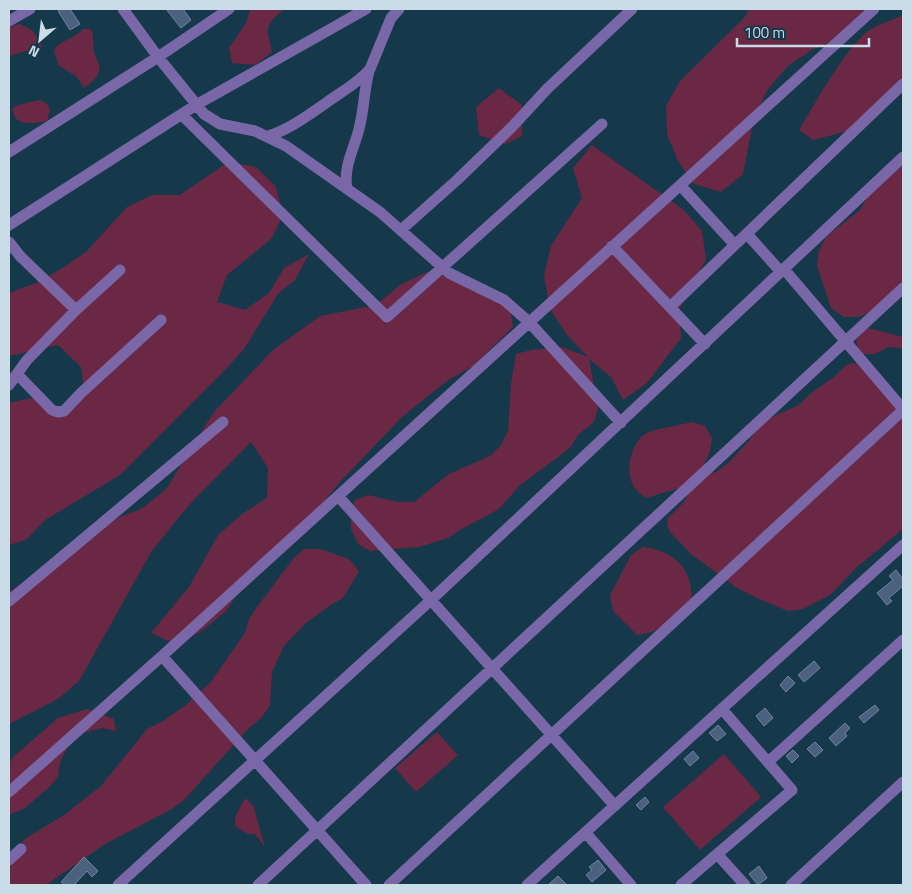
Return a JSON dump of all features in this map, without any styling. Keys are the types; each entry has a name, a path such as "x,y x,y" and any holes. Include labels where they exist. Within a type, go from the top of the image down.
{"street":[{"path":"9,21 30,9"},
{"path":"123,9 158,57 204,114 220,124 255,131 286,146 380,212 449,274 504,300 529,322 621,422"},
{"path":"9,152 158,57 229,9"},
{"path":"9,225 196,105 366,9"},
{"path":"347,189 348,164 359,127 363,94 369,71 391,18 398,9"},
{"path":"401,230 457,180 511,128 547,89 632,9"},
{"path":"9,792 162,656 874,9"},
{"path":"268,136 293,126 354,85 369,71"},
{"path":"670,307 903,84"},
{"path":"182,115 387,317 441,266 602,124"},
{"path":"118,885 431,600 903,157"},
{"path":"680,185 735,245"},
{"path":"389,885 903,409 783,270 747,234"},
{"path":"9,242 20,256 76,310"},
{"path":"612,246 704,344"},
{"path":"9,385 27,360 76,310 120,270"},
{"path":"258,885 903,288"},
{"path":"18,374 52,410 58,412 64,410 162,320"},
{"path":"9,601 223,422"},
{"path":"338,496 615,806"},
{"path":"527,885 903,547"},
{"path":"768,762 903,641"},
{"path":"162,656 366,885"},
{"path":"681,885 792,790 722,710"},
{"path":"791,885 903,782"},
{"path":"586,832 629,884"},
{"path":"9,860 21,849"},
{"path":"718,854 745,885"}],"shaded area":[{"path":"250,9 284,9 268,28 272,52 255,65 232,63 229,48 246,23"},
{"path":"750,9 865,9 840,39 813,49 788,66 768,89 754,117 743,174 721,192 694,184 678,161 667,134 666,106 680,81 744,18"},
{"path":"903,15 903,82 848,131 813,140 799,130 832,75 852,47 871,29"},
{"path":"20,24 33,31 42,45 40,52 33,54 26,51 9,56 9,27"},
{"path":"83,29 91,29 94,53 99,64 99,72 84,88 76,76 58,65 54,50 60,43"},
{"path":"499,88 522,105 522,136 505,144 479,135 476,107"},
{"path":"39,100 46,103 50,109 47,121 25,123 14,115 12,109 15,107"},
{"path":"592,145 684,210 702,231 706,259 679,310 681,338 647,383 623,400 611,377 589,359 598,408 594,422 578,435 570,448 519,486 499,509 448,538 419,547 370,551 358,544 351,529 351,514 355,500 368,495 398,502 414,502 449,474 490,456 501,445 508,431 511,384 516,354 531,350 562,347 588,357 567,335 550,309 544,276 551,246 582,198 573,168"},
{"path":"903,160 903,285 887,304 859,317 844,317 831,308 817,265 819,250 826,237 860,210 874,184"},
{"path":"228,162 256,167 276,187 283,215 271,239 227,275 217,302 245,310 269,293 284,268 309,254 295,280 278,294 244,349 120,475 45,520 26,540 9,545 9,403 31,398 57,407 85,396 81,367 58,345 9,356 9,293 36,283 86,252 127,207 152,195 180,195"},
{"path":"427,272 485,285 509,298 513,327 473,366 448,380 402,417 340,482 302,528 258,564 226,611 203,630 177,645 151,633 189,587 218,535 242,514 267,498 268,468 251,442 188,506 151,552 79,681 58,699 9,724 10,591 117,518 143,508 167,488 213,413 273,350 320,316 376,305 400,285"},
{"path":"864,327 903,337 903,348 888,347 875,354 860,354 856,340"},
{"path":"851,363 858,364 903,410 903,529 857,567 830,595 803,609 788,611 737,588 692,555 670,532 667,525 668,518 684,502 691,488 708,474 716,472 728,463 748,442 763,421 799,405 810,394"},
{"path":"692,422 705,426 712,438 710,452 703,466 683,487 646,498 634,487 631,481 631,456 638,441 649,432"},
{"path":"643,547 666,553 682,566 687,574 691,595 690,608 652,632 637,635 613,611 610,595 631,555"},
{"path":"304,549 320,549 349,559 359,571 343,598 305,624 284,646 272,672 270,706 261,718 248,729 184,800 172,809 105,844 46,885 9,885 9,863 16,849 26,838 64,815 101,786 147,729 163,721 186,705 210,683 245,633 249,619 257,607 293,559"},
{"path":"87,709 114,719 116,731 102,728 74,735 60,762 58,777 25,808 9,815 9,764 13,757 58,718"},
{"path":"437,732 458,755 416,792 395,768"},
{"path":"724,754 761,797 700,850 663,807"},
{"path":"245,798 253,805 265,847 255,834 248,834 235,826 235,817"}],"building":[{"path":"70,9 80,24 70,30 58,11"},
{"path":"166,9 183,9 191,20 181,28"},
{"path":"896,570 903,579 903,586 889,598 892,601 887,605 877,593 893,580 889,576"},
{"path":"814,661 820,668 804,682 798,675"},
{"path":"788,676 795,683 786,692 780,685"},
{"path":"875,705 879,710 864,723 859,717"},
{"path":"765,708 773,718 764,726 756,716"},
{"path":"845,723 850,728 845,733 847,736 836,746 829,738"},
{"path":"718,725 726,734 717,741 709,733"},
{"path":"815,742 823,750 815,757 807,749"},
{"path":"793,750 799,756 792,763 786,756"},
{"path":"693,751 699,758 690,766 684,759"},
{"path":"645,797 649,802 641,810 636,805"},
{"path":"84,857 98,871 92,877 87,871 74,885 65,885 61,882"},
{"path":"598,860 606,870 592,882 586,875 592,870 589,867"},
{"path":"759,866 767,878 758,885 749,874"},
{"path":"558,876 567,885 548,885"}]}
